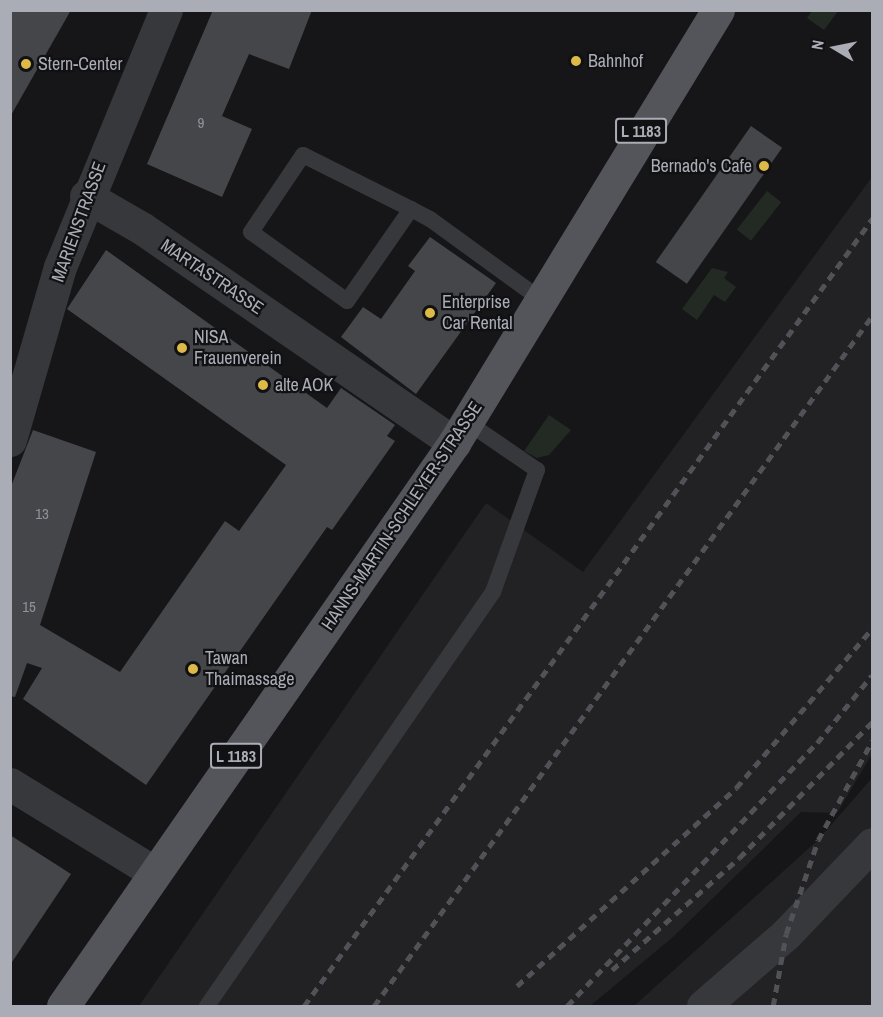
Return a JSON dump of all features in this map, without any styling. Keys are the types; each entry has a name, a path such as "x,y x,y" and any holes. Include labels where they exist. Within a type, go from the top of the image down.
{"main road":[{"name":"HANNS-MARTIN-SCHLEYER-STRASSE","path":"63,1006 152,871 461,432 543,301 718,10"}],"street":[{"name":"MARIENSTRASSE","path":"10,440 86,196 166,10"},
{"name":"MARTASTRASSE","path":"86,196 143,229 461,432"},
{"path":"10,784 152,871"},
{"path":"703,1006 786,934 873,844"}],"lane":[{"path":"411,209 347,301 251,232 303,155 411,209 543,301"},
{"path":"207,1006 493,591 537,470 461,432"}],"shaded area":[{"path":"812,11 838,11 824,30 807,18"},
{"path":"872,177 872,754 837,813 801,812 673,937 590,1006 139,1006 486,503 583,572"},
{"path":"767,191 781,202 751,241 737,230"},
{"path":"712,268 728,272 724,278 736,287 725,302 714,295 697,320 682,309"},
{"path":"549,415 571,430 549,455 537,458 524,451"},
{"path":"872,778 872,1006 634,1006 818,840"}],"building":[{"name":"Stern-Center","path":"10,10 71,10 10,117"},
{"path":"213,10 312,10 289,69 249,54 222,116 252,129 222,197 147,164"},
{"path":"751,126 782,148 687,284 656,262"},
{"name":"Enterprise Car Rental","path":"430,237 496,283 416,394 341,337 363,307 381,319 415,271 408,266"},
{"path":"106,250 327,408 341,388 395,425 387,436 395,441 332,530 327,527 146,785 23,699 42,668 27,663 15,697 10,696 10,489 33,430 96,452 40,625 120,672 225,521 239,531 286,465 67,309"},
{"path":"10,835 71,874 10,965"}],"railway":[{"path":"304,1006 872,219"},
{"path":"374,1006 872,316"},
{"path":"517,986 736,788 872,629"},
{"path":"567,1006 817,743 872,675"},
{"path":"612,970 739,858 872,722"},
{"path":"773,1006 786,934 818,840 872,741"}],"place":[{"name":"Bahnhof","path":"576,61"},
{"name":"Stern-Center","path":"26,64"},
{"name":"Bernado's Cafe","path":"764,166"},
{"name":"Enterprise Car Rental","path":"430,313"},
{"name":"NISA Frauenverein","path":"182,348"},
{"name":"alte AOK","path":"263,385"},
{"name":"Tawan Thaimassage","path":"193,669"}]}
